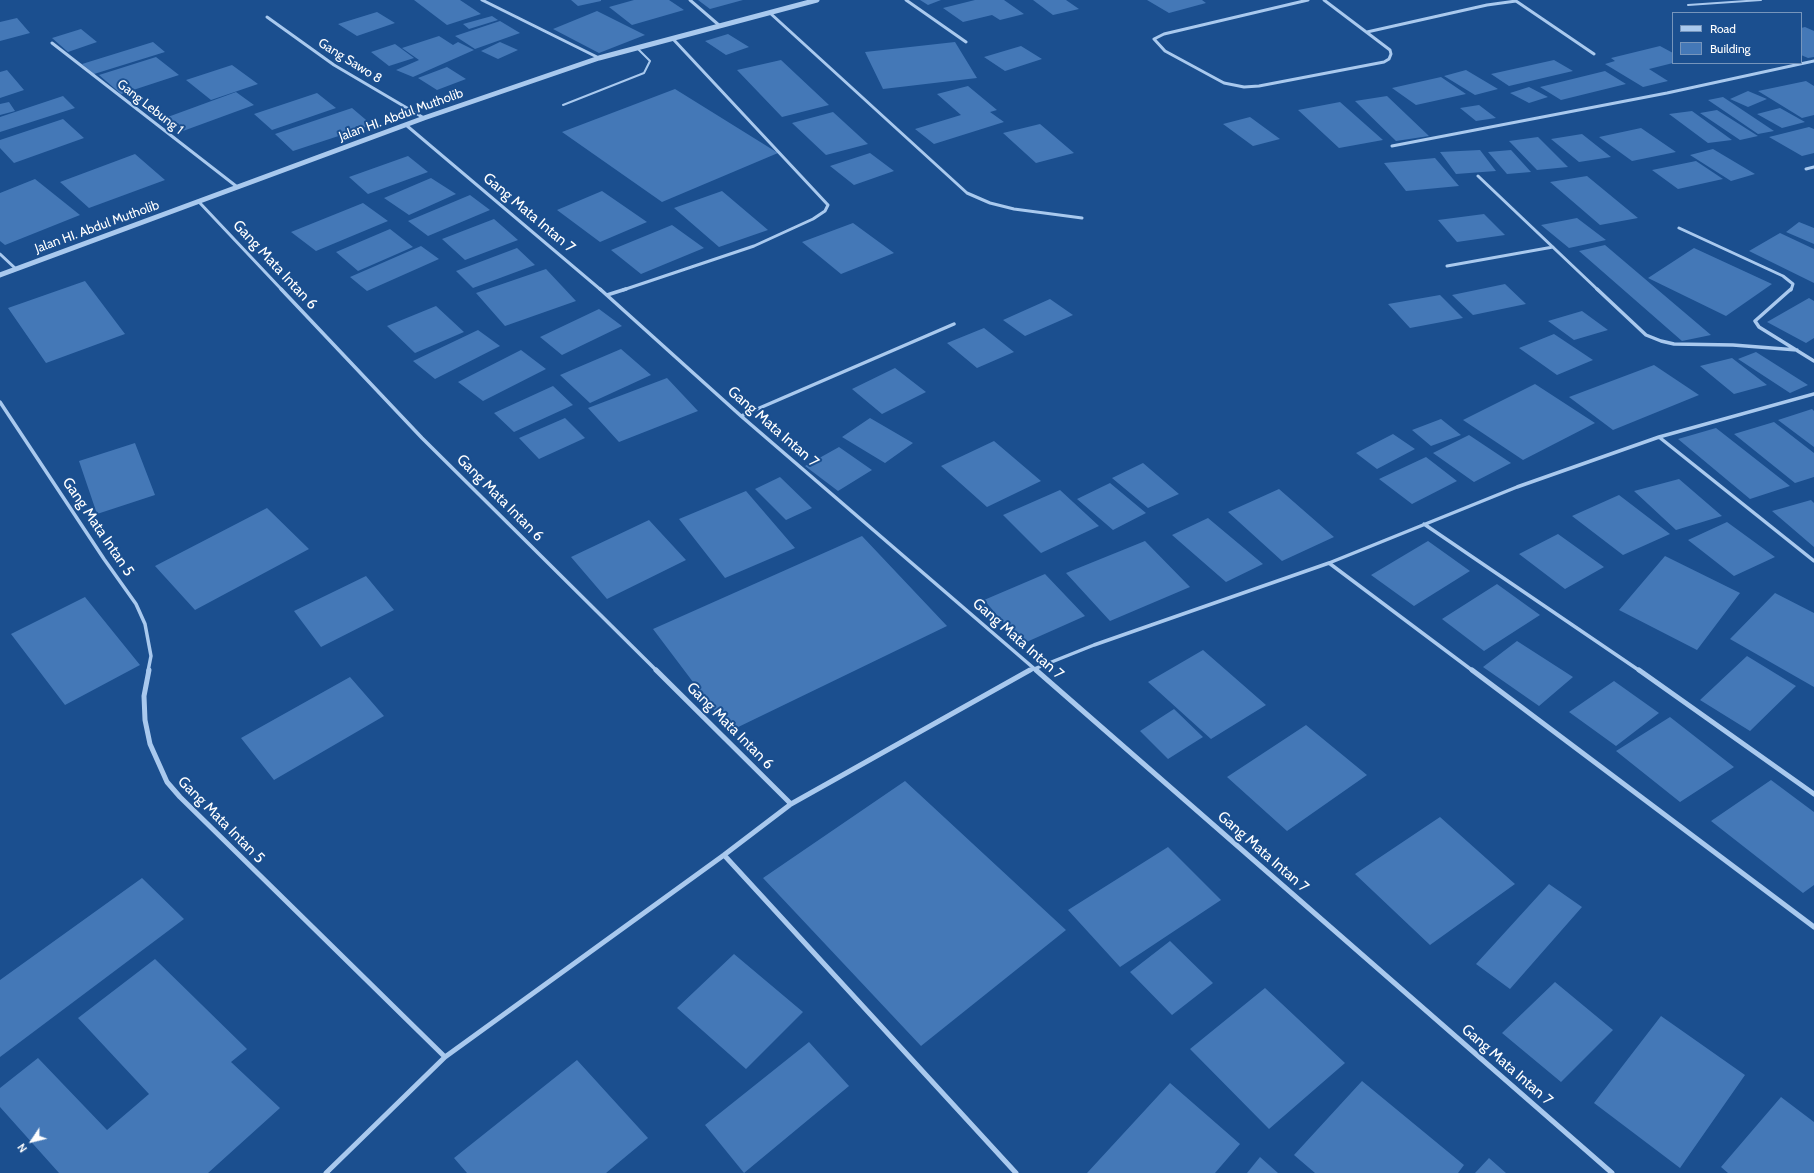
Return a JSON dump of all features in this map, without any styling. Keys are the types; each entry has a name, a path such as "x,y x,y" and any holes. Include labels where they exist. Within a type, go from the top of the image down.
{"street":[{"path":"482,0 600,58"},
{"path":"690,0 721,27"},
{"name":"Jalan HI. Abdul Mutholib","path":"0,275 199,202 236,186 424,118 600,58 721,27 817,0"},
{"path":"906,0 966,42"},
{"path":"1308,0 1164,34 1154,39 1165,51 1224,83 1244,87 1259,86 1384,62 1389,59 1391,54 1390,50 1324,0"},
{"path":"1368,32 1487,5 1518,0 1594,54"},
{"path":"770,13 967,193 990,203 1014,209 1082,218"},
{"name":"Gang Sawo 8","path":"267,18 334,65 424,118"},
{"path":"607,295 754,246 792,230 825,211 828,205 826,201 672,39"},
{"name":"Gang Lebung 1","path":"52,43 236,186"},
{"path":"1802,64 1814,61"},
{"path":"1392,146 1667,92 1800,64"},
{"name":"Gang Mata Intan 7","path":"406,125 607,295 741,416 1034,668 1612,1173"},
{"path":"1806,169 1814,167"},
{"path":"1478,176 1646,335 1674,344 1733,345 1797,350"},
{"name":"Gang Mata Intan 6","path":"199,202 422,438 791,804"},
{"path":"1679,228 1783,276 1793,284 1791,290 1755,321 1759,327 1814,361"},
{"path":"1447,266 1553,247"},
{"path":"0,254 16,269"},
{"path":"741,416 954,324"},
{"path":"326,1173 445,1057 724,855 791,804 1034,668 1094,645 1329,563 1517,486 1659,437 1814,394"},
{"name":"Gang Mata Intan 5","path":"0,402 104,559 136,604 145,624 151,656 144,696 144,720 150,744 167,782 180,797 445,1057"},
{"path":"1659,437 1814,561"},
{"path":"1424,524 1693,707 1745,746 1814,794"},
{"path":"1329,563 1814,927"},
{"path":"724,855 1016,1173"}],"lane":[{"path":"1688,5 1762,0"},
{"path":"563,105 644,73 650,61 637,48"}],"building":[{"path":"414,0 460,0 481,14 447,25"},
{"path":"571,0 601,0 601,1 578,6"},
{"path":"634,0 669,0 684,10 632,25 609,7"},
{"path":"698,0 743,0 710,9"},
{"path":"920,0 941,0 928,5"},
{"path":"975,0 1004,0 1024,14 1000,20 992,15 963,22 943,8"},
{"path":"1033,0 1066,0 1079,9 1053,15"},
{"path":"1147,0 1202,0 1206,3 1169,13"},
{"path":"597,11 645,35 599,53 553,29"},
{"path":"377,12 395,23 357,36 338,24"},
{"path":"492,16 498,20 469,29 463,24"},
{"path":"17,18 30,33 0,41 0,22"},
{"path":"500,21 520,33 475,49 455,36"},
{"path":"1805,27 1814,31 1814,57 1808,58 1802,55 1802,28"},
{"path":"81,29 97,42 68,52 52,38"},
{"path":"728,34 749,47 726,55 705,41"},
{"path":"439,36 453,45 458,42 474,50 413,77 396,70 419,60 402,48"},
{"path":"153,42 165,52 94,74 82,64"},
{"path":"500,42 518,50 498,59 481,51"},
{"path":"955,42 977,78 883,89 865,52"},
{"path":"395,44 414,58 389,66 371,52"},
{"path":"1021,46 1042,59 1005,71 984,57"},
{"path":"1660,46 1672,52 1672,63 1649,69 1668,81 1643,87 1605,64 1615,61 1611,58"},
{"path":"156,57 179,75 121,94 99,75"},
{"path":"781,60 829,105 782,117 737,70"},
{"path":"1554,60 1573,71 1509,86 1491,74"},
{"path":"232,65 258,84 211,100 186,80"},
{"path":"447,67 466,79 437,90 418,78"},
{"path":"7,70 24,90 0,98 0,72"},
{"path":"1466,70 1498,89 1475,95 1444,76"},
{"path":"1605,71 1626,84 1561,100 1540,87"},
{"path":"1441,77 1466,94 1416,105 1392,88"},
{"path":"1806,81 1814,86 1814,115 1802,118 1758,91"},
{"path":"968,86 997,110 990,112 1004,122 934,144 915,129 961,115 937,94"},
{"path":"1529,87 1548,97 1529,103 1510,93"},
{"path":"675,89 778,153 662,202 562,132"},
{"path":"1748,91 1767,99 1748,107 1730,99"},
{"path":"236,92 254,105 183,131 165,118"},
{"path":"317,93 336,108 272,130 254,114"},
{"path":"63,96 75,108 0,132 0,117"},
{"path":"1387,96 1429,136 1396,141 1355,101"},
{"path":"1723,97 1774,131 1758,134 1708,100"},
{"path":"9,102 15,111 0,115 0,104"},
{"path":"1340,102 1383,140 1339,148 1298,110"},
{"path":"1479,105 1496,118 1476,121 1460,108"},
{"path":"352,108 372,125 293,151 275,134"},
{"path":"1780,108 1805,122 1782,128 1757,114"},
{"path":"1717,110 1758,136 1740,140 1700,113"},
{"path":"1692,111 1732,140 1708,143 1669,114"},
{"path":"833,112 868,144 826,155 792,123"},
{"path":"1250,117 1280,139 1253,146 1223,124"},
{"path":"63,119 84,138 14,163 0,148 0,140"},
{"path":"1040,124 1074,153 1036,163 1003,133"},
{"path":"1809,127 1814,129 1814,153 1802,156 1769,137"},
{"path":"1641,128 1676,152 1632,161 1599,137"},
{"path":"1582,134 1611,157 1579,162 1551,139"},
{"path":"1538,137 1568,167 1537,170 1509,141"},
{"path":"1713,149 1755,174 1731,181 1690,155"},
{"path":"1480,150 1496,171 1456,174 1440,152"},
{"path":"1511,150 1531,172 1507,174 1488,152"},
{"path":"870,153 894,171 854,185 830,166"},
{"path":"135,154 165,180 89,208 60,182"},
{"path":"408,156 428,172 368,194 349,177"},
{"path":"1435,158 1459,186 1406,191 1384,163"},
{"path":"1696,161 1723,179 1678,189 1652,170"},
{"path":"1587,176 1638,218 1600,225 1550,182"},
{"path":"431,178 456,194 409,215 384,198"},
{"path":"35,179 80,215 5,245 0,241 0,193"},
{"path":"602,191 647,222 600,242 557,210"},
{"path":"722,191 768,230 719,247 674,208"},
{"path":"470,195 490,210 428,236 408,221"},
{"path":"363,203 388,221 316,251 291,232"},
{"path":"1484,214 1505,235 1457,242 1438,220"},
{"path":"1577,218 1606,240 1569,248 1541,225"},
{"path":"494,219 518,240 465,260 442,239"},
{"path":"1799,222 1814,228 1814,244 1786,232"},
{"path":"853,223 894,253 841,274 802,242"},
{"path":"672,225 704,248 641,274 611,250"},
{"path":"390,229 413,247 358,271 336,252"},
{"path":"1780,233 1814,249 1814,283 1749,251"},
{"path":"1605,245 1711,335 1682,341 1579,251"},
{"path":"421,246 439,259 367,291 350,277"},
{"path":"517,248 535,265 473,288 456,271"},
{"path":"1694,248 1772,284 1726,316 1648,278"},
{"path":"546,269 576,301 505,326 476,293"},
{"path":"85,281 125,334 46,363 8,308"},
{"path":"1505,284 1526,304 1473,315 1452,295"},
{"path":"1440,295 1463,318 1410,328 1388,304"},
{"path":"1809,298 1814,301 1814,338 1806,343 1767,322"},
{"path":"1050,299 1073,315 1025,336 1003,320"},
{"path":"436,306 464,332 415,353 387,326"},
{"path":"599,309 622,326 562,355 540,337"},
{"path":"1582,311 1608,330 1574,340 1548,321"},
{"path":"984,328 1014,352 977,368 947,343"},
{"path":"478,330 500,346 435,379 413,361"},
{"path":"1554,334 1593,360 1557,375 1519,348"},
{"path":"621,349 651,375 590,403 560,375"},
{"path":"521,350 546,369 483,401 458,382"},
{"path":"1756,352 1808,385 1790,393 1738,359"},
{"path":"1732,358 1767,385 1734,394 1700,366"},
{"path":"1654,365 1699,395 1613,430 1569,397"},
{"path":"895,368 926,392 882,414 852,389"},
{"path":"667,378 698,411 619,442 588,408"},
{"path":"1535,384 1595,423 1523,460 1463,420"},
{"path":"553,386 573,405 514,432 494,413"},
{"path":"1812,409 1814,411 1814,447 1778,420"},
{"path":"565,418 585,438 539,459 519,438"},
{"path":"870,418 913,443 885,463 842,437"},
{"path":"1441,419 1461,435 1431,446 1412,430"},
{"path":"1774,422 1814,453 1814,477 1795,483 1734,434"},
{"path":"1716,428 1790,486 1750,499 1678,439"},
{"path":"1393,434 1415,449 1377,469 1356,453"},
{"path":"1469,435 1511,463 1474,482 1433,453"},
{"path":"994,441 1041,481 987,507 941,466"},
{"path":"135,443 155,495 97,514 79,461"},
{"path":"839,447 872,470 838,491 805,466"},
{"path":"1426,457 1457,481 1412,504 1379,479"},
{"path":"1143,463 1179,494 1148,508 1112,478"},
{"path":"780,477 812,508 786,520 755,489"},
{"path":"1679,479 1722,516 1676,530 1634,491"},
{"path":"1110,483 1146,513 1113,530 1077,499"},
{"path":"1279,489 1334,537 1282,561 1228,512"},
{"path":"1060,490 1099,526 1041,553 1003,515"},
{"path":"746,491 795,548 725,578 679,519"},
{"path":"1619,495 1670,534 1623,555 1572,516"},
{"path":"1811,500 1814,503 1814,547 1772,511"},
{"path":"267,508 309,549 195,610 155,566"},
{"path":"1208,518 1263,564 1226,582 1172,535"},
{"path":"649,520 686,560 607,599 571,557"},
{"path":"1727,522 1775,557 1734,576 1688,540"},
{"path":"1558,534 1604,567 1565,589 1519,554"},
{"path":"862,536 947,626 730,731 653,629"},
{"path":"1145,541 1190,587 1110,621 1066,573"},
{"path":"1428,541 1470,571 1414,606 1371,575"},
{"path":"1665,556 1740,593 1697,650 1619,610"},
{"path":"1045,574 1085,616 1022,644 984,600"},
{"path":"366,576 394,610 321,647 294,611"},
{"path":"1497,584 1540,615 1484,651 1442,619"},
{"path":"1775,593 1814,613 1814,687 1730,639"},
{"path":"85,597 140,665 65,705 11,634"},
{"path":"1517,641 1573,677 1539,706 1483,667"},
{"path":"1203,650 1266,705 1211,739 1148,682"},
{"path":"1747,656 1796,686 1750,731 1700,700"},
{"path":"350,677 384,716 274,780 241,738"},
{"path":"1614,681 1659,713 1616,746 1569,712"},
{"path":"1174,709 1203,737 1168,759 1140,731"},
{"path":"1670,717 1734,767 1680,802 1616,751"},
{"path":"1306,725 1367,775 1287,831 1227,777"},
{"path":"1771,780 1814,812 1814,885 1803,893 1711,821"},
{"path":"905,781 1066,930 921,1046 763,878"},
{"path":"1440,817 1515,884 1430,945 1355,874"},
{"path":"1168,847 1221,900 1120,967 1068,910"},
{"path":"142,878 184,919 0,1057 0,980"},
{"path":"1549,884 1582,907 1510,989 1476,964"},
{"path":"1170,941 1213,983 1172,1015 1130,972"},
{"path":"734,954 803,1012 746,1069 677,1008"},
{"path":"155,959 247,1049 231,1062 280,1108 208,1173 59,1173 0,1107 0,1088 38,1058 107,1130 149,1094 78,1018"},
{"path":"1555,982 1613,1030 1561,1082 1502,1033"},
{"path":"1265,988 1345,1063 1269,1129 1190,1049"},
{"path":"1661,1016 1745,1075 1680,1168 1594,1103"},
{"path":"809,1042 849,1086 744,1173 705,1125"},
{"path":"577,1060 648,1138 606,1173 467,1173 454,1158"},
{"path":"1362,1081 1464,1165 1458,1173 1315,1173 1294,1155"},
{"path":"1170,1083 1240,1144 1215,1173 1087,1173"},
{"path":"1781,1097 1814,1122 1814,1173 1728,1173 1721,1167"},
{"path":"1260,1157 1278,1173 1247,1173"},
{"path":"1489,1158 1506,1173 1475,1173"}]}
